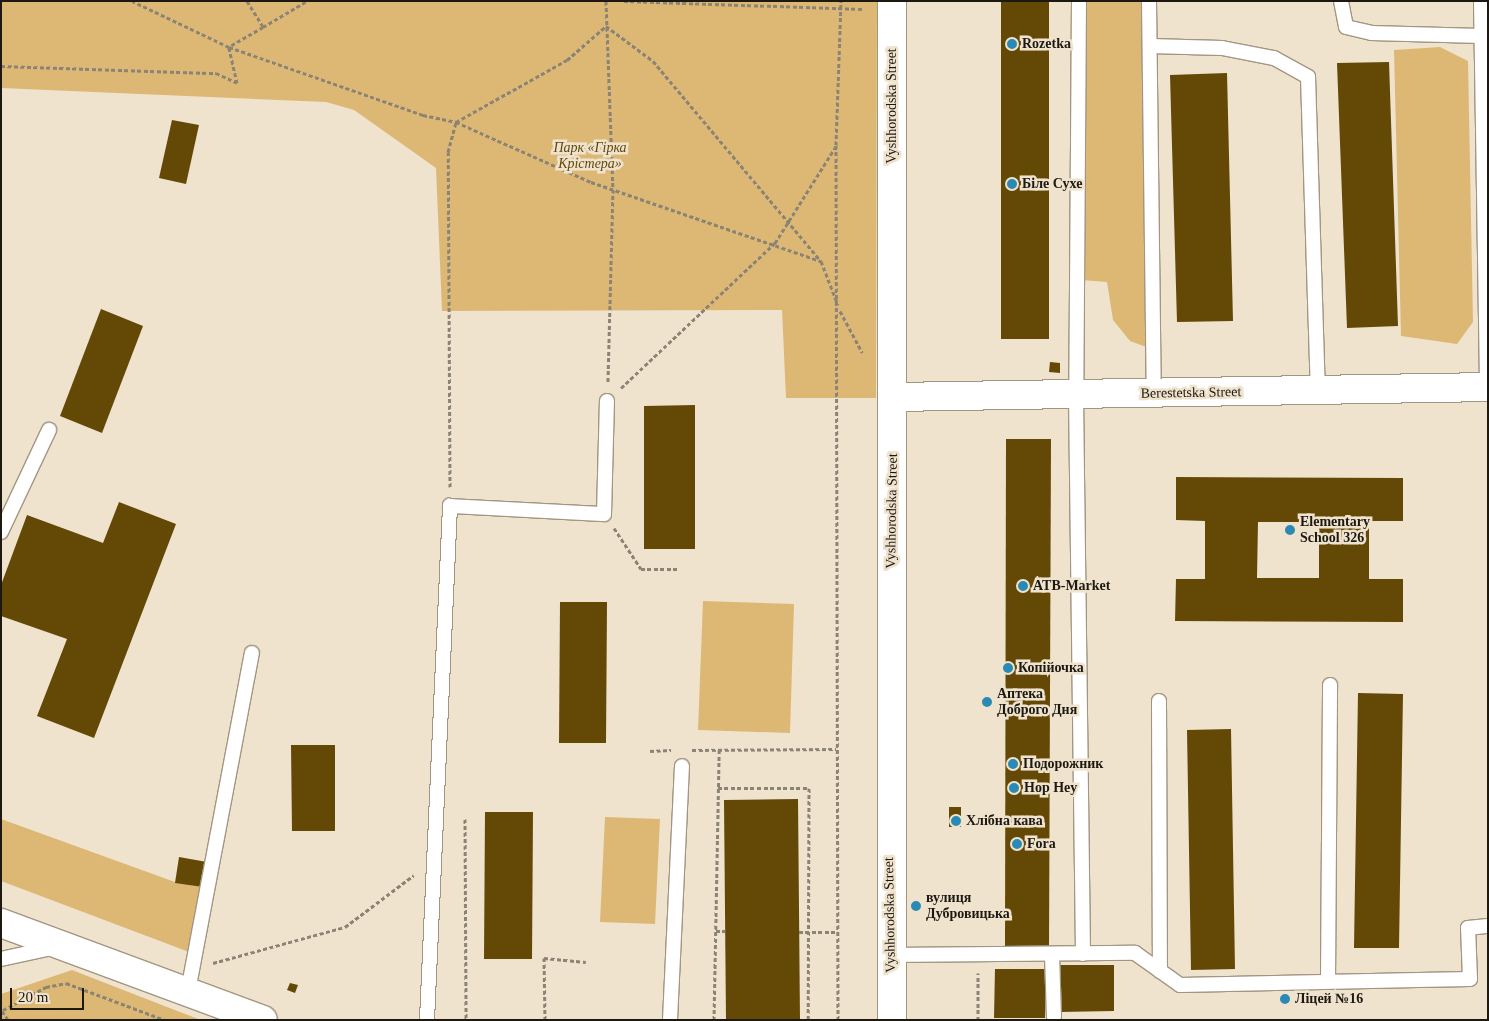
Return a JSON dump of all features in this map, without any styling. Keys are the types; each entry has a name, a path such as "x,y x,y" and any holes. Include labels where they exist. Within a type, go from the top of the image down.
{"main road":[{"name":"Vyshhorodska Street","path":"892,1 894,397 890,955 892,1020"},
{"name":"Berestetska Street","path":"894,397 1487,387"},
{"path":"1,923 62,947 190,980 263,1020"}],"lane":[{"path":"1079,1 1076,395 1083,954"},
{"path":"1150,1 1154,394"},
{"path":"1341,1 1346,27 1371,34 1481,36"},
{"path":"1481,1 1487,387"},
{"path":"1150,46 1222,48 1274,58 1308,76 1318,390"},
{"path":"427,1020 432,862 450,506 604,514 607,401"},
{"path":"1,532 49,430"},
{"path":"190,980 252,653"},
{"path":"1328,981 1330,685"},
{"path":"1159,701 1160,971"},
{"path":"670,1020 682,766"},
{"path":"890,955 978,956 1135,953 1180,985 1470,979 1468,928 1488,926"},
{"path":"1,959 62,947"},
{"path":"1052,954 1054,1017"}],"path":[{"path":"132,1 229,47 423,115 456,122 613,189 775,243 821,261"},
{"path":"247,1 263,26"},
{"path":"229,47 307,1"},
{"path":"606,1 613,189 607,401"},
{"path":"624,1 862,10"},
{"path":"838,1020 836,749 839,309 836,145 841,1"},
{"path":"450,506 448,152 456,122 566,60 606,26"},
{"path":"606,26 653,61 821,261 839,309 862,352"},
{"path":"1,66 216,73 236,83 229,47"},
{"path":"607,401 775,243 789,224 836,145"},
{"path":"604,514 641,569 677,569"},
{"path":"686,750 719,748 836,749"},
{"path":"714,1020 719,748"},
{"path":"650,752 678,750"},
{"path":"718,788 809,788 808,1020"},
{"path":"465,819 466,1020"},
{"path":"190,980 344,927 432,862"},
{"path":"716,931 725,931"},
{"path":"799,932 838,932"},
{"path":"978,956 978,1020"},
{"path":"545,1020 544,958 586,962"},
{"path":"8,1020 2,1011 46,987 66,983 165,1020"}],"green space":[{"name":"Парк «Гірка Крістера»","path":"1,1 877,1 876,398 786,398 782,310 442,311 436,168 354,110 326,102 1,88"},
{"path":"1084,1 1141,1 1149,348 1130,341 1113,320 1107,282 1081,280"},
{"path":"1440,47 1468,61 1473,322 1457,344 1401,336 1394,50"},
{"path":"703,601 794,604 790,733 698,730"},
{"path":"605,817 660,819 655,924 600,922"},
{"path":"1,819 175,882 203,887 189,952 1,881"},
{"path":"72,970 201,1020 1,1020 1,994"}],"building":[{"path":"1001,1 1049,1 1049,339 1001,339"},
{"path":"1389,62 1398,326 1347,328 1337,63"},
{"path":"1227,73 1233,321 1177,322 1170,75"},
{"path":"172,120 199,125 186,184 159,178"},
{"path":"101,309 143,326 102,433 60,416"},
{"path":"1050,362 1060,363 1060,373 1049,372"},
{"path":"695,405 695,549 644,549 644,406"},
{"path":"1006,439 1051,439 1049,949 1005,949"},
{"path":"1176,477 1403,478 1403,521 1369,521 1369,579 1403,579 1403,622 1175,621 1176,579 1205,579 1205,521 1176,520","holes":["1258,522 1319,522 1319,578 1257,578"]},
{"path":"119,502 176,524 94,738 37,716 67,639 1,616 1,585 27,515 103,543"},
{"path":"560,602 607,602 606,743 559,743"},
{"path":"1358,693 1403,694 1399,948 1354,948"},
{"path":"1231,729 1235,969 1191,970 1187,730"},
{"path":"291,745 335,745 335,831 292,831"},
{"path":"798,799 800,1020 726,1020 724,800"},
{"path":"949,807 961,807 961,827 949,827"},
{"path":"485,812 533,812 532,959 484,959"},
{"path":"179,857 207,862 203,887 175,883"},
{"path":"1058,965 1114,965 1114,1011 1059,1012"},
{"path":"995,969 1045,969 1045,1018 994,1018"},
{"path":"290,983 298,985 295,993 287,990"}],"place":[{"name":"Rozetka","path":"1012,44"},
{"name":"Біле Сухе","path":"1012,184"},
{"name":"Elementary School 326","path":"1290,530"},
{"name":"ATB-Market","path":"1023,586"},
{"name":"Копійочка","path":"1008,668"},
{"name":"Аптека Доброго Дня","path":"987,702"},
{"name":"Подорожник","path":"1013,764"},
{"name":"Hop Hey","path":"1014,788"},
{"name":"Хлібна кава","path":"956,821"},
{"name":"Fora","path":"1017,844"},
{"name":"вулиця Дубровицька","path":"916,906"},
{"name":"Ліцей №16","path":"1285,999"}]}
